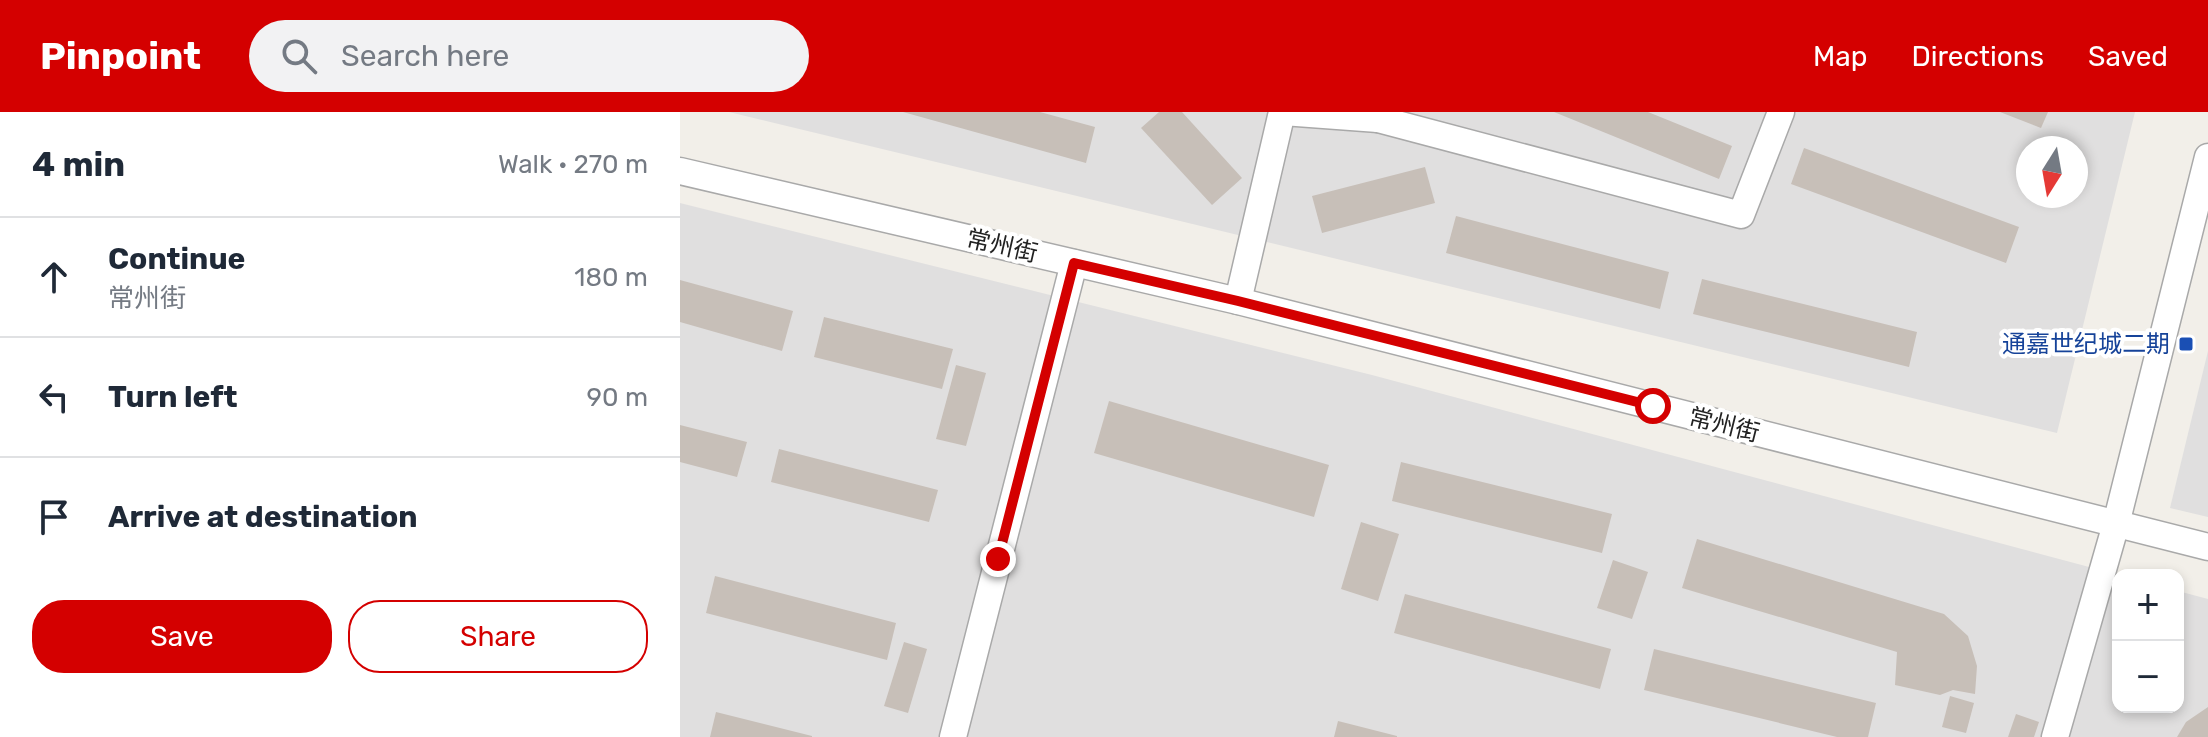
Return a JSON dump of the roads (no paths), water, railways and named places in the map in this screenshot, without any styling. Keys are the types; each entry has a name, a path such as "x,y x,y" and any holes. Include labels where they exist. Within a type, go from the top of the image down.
{"street":[{"path":"1238,301 1282,112 1380,116 1741,215 1781,112"},
{"path":"2055,737 2116,524 2208,157"},
{"name":"常州街","path":"680,171 1238,301 2208,547"},
{"path":"953,737 1074,263"}],"place":[{"name":"通嘉世纪城二期","path":"2186,344"}]}
